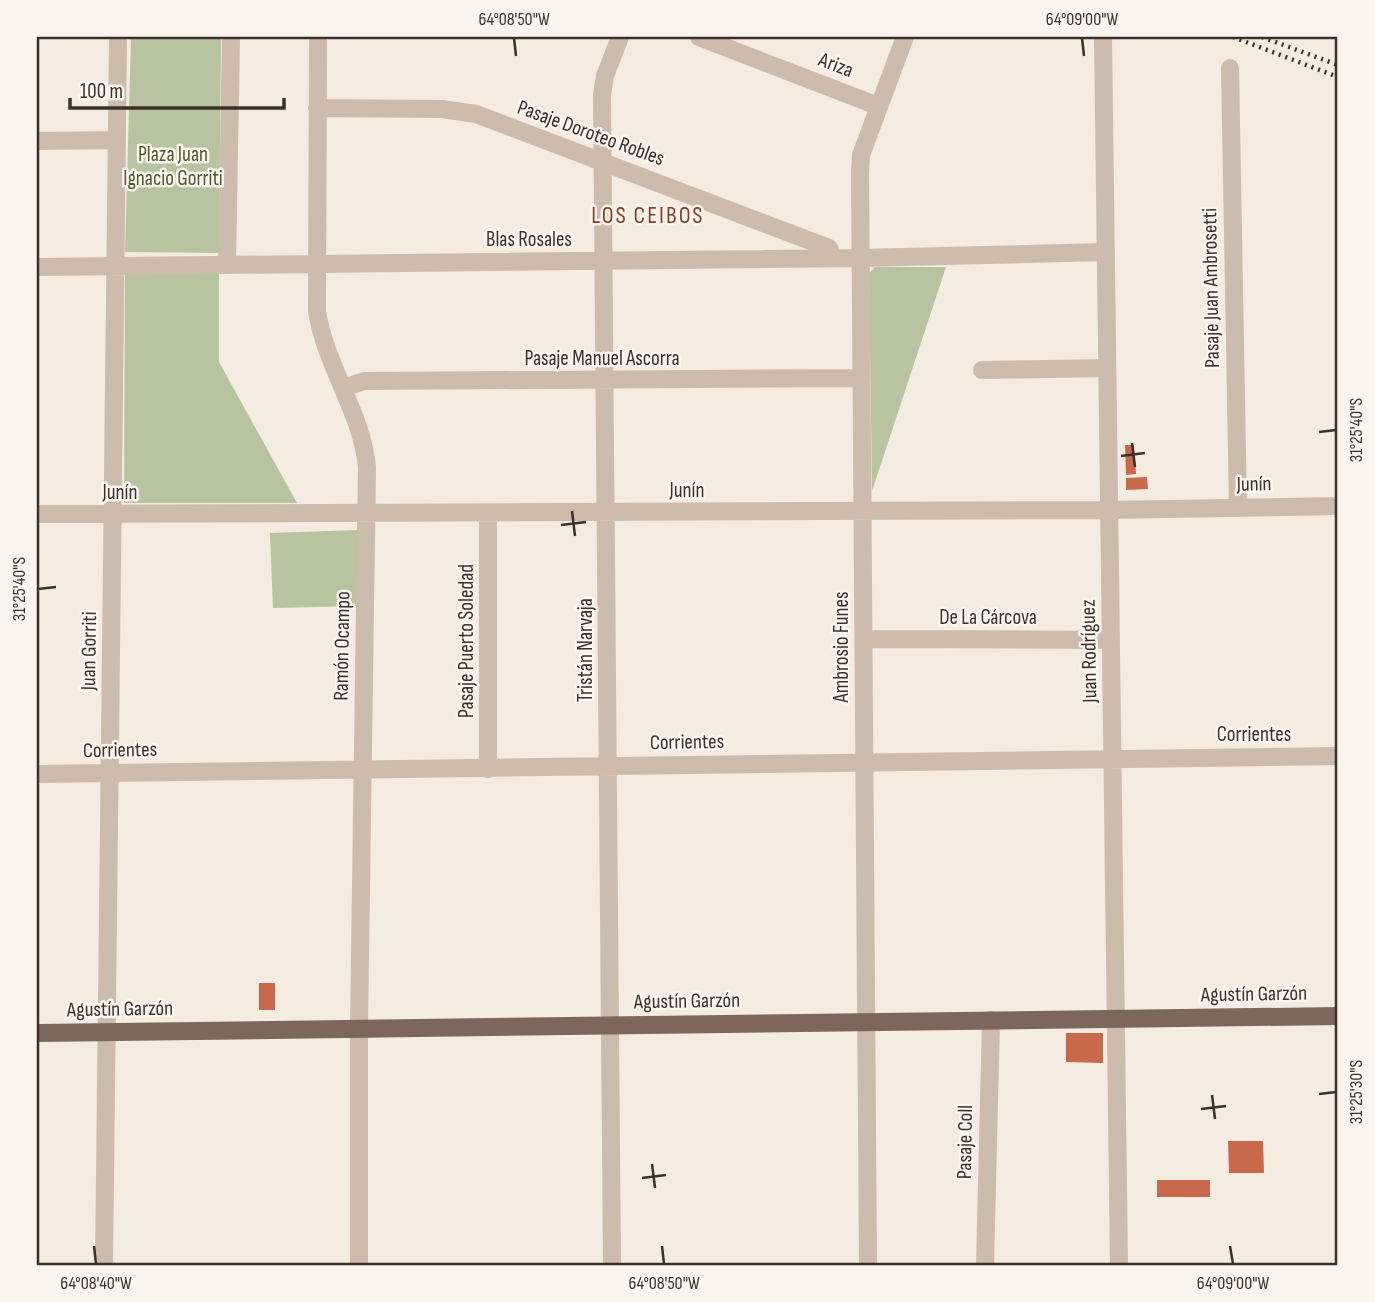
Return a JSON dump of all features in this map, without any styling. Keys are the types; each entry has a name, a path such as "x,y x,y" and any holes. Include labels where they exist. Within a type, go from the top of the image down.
{"main road":[{"name":"Agustín Garzón","path":"37,1033 1338,1016"}],"street":[{"name":"Juan Gorriti","path":"104,1265 118,37"},
{"path":"227,264 231,37"},
{"name":"Ramón Ocampo","path":"318,37 316,263 319,324 366,455 368,514 362,769 359,1265"},
{"name":"Tristán Narvaja","path":"612,1265 607,382 603,161 604,85 620,37"},
{"name":"Ariza","path":"699,37 878,106"},
{"name":"Ambrosio Funes","path":"868,1265 861,155 905,37"},
{"name":"Juan Rodríguez","path":"1103,37 1119,1265"},
{"name":"Pasaje Juan Ambrosetti","path":"1230,68 1238,507"},
{"name":"Pasaje Doroteo Robles","path":"317,108 460,111 603,161 829,248 834,258"},
{"path":"37,141 117,140"},
{"name":"Blas Rosales","path":"37,267 861,258 1106,252"},
{"path":"982,370 1107,368"},
{"name":"Pasaje Manuel Ascorra","path":"343,388 364,382 862,378"},
{"name":"Junín","path":"37,514 1109,510 1338,506"},
{"name":"Pasaje Puerto Soledad","path":"488,513 488,769"},
{"name":"De La Cárcova","path":"864,639 1111,640"},
{"name":"Corrientes","path":"37,774 1338,756"},
{"name":"Pasaje Coll","path":"985,1265 991,1020"}],"green space":[{"name":"Plaza Juan Ignacio Gorriti","path":"131,37 221,37 219,253 125,252"},
{"path":"875,267 946,267 872,491 869,273"},
{"path":"125,272 219,272 219,362 297,503 124,503"},
{"path":"359,530 358,606 273,608 270,533"}],"building":[{"path":"1125,445 1134,445 1136,474 1126,475"},
{"path":"1147,477 1148,489 1126,490 1126,478"},
{"path":"259,983 275,983 275,1010 259,1010"},
{"path":"1066,1033 1103,1033 1103,1063 1066,1062"},
{"path":"1228,1141 1263,1141 1264,1173 1229,1173"},
{"path":"1157,1180 1210,1180 1210,1197 1157,1197"}],"railway":[{"path":"1233,37 1338,77"},
{"path":"1262,37 1338,65"}],"district":[{"name":"LOS CEIBOS","path":"648,215"}]}
